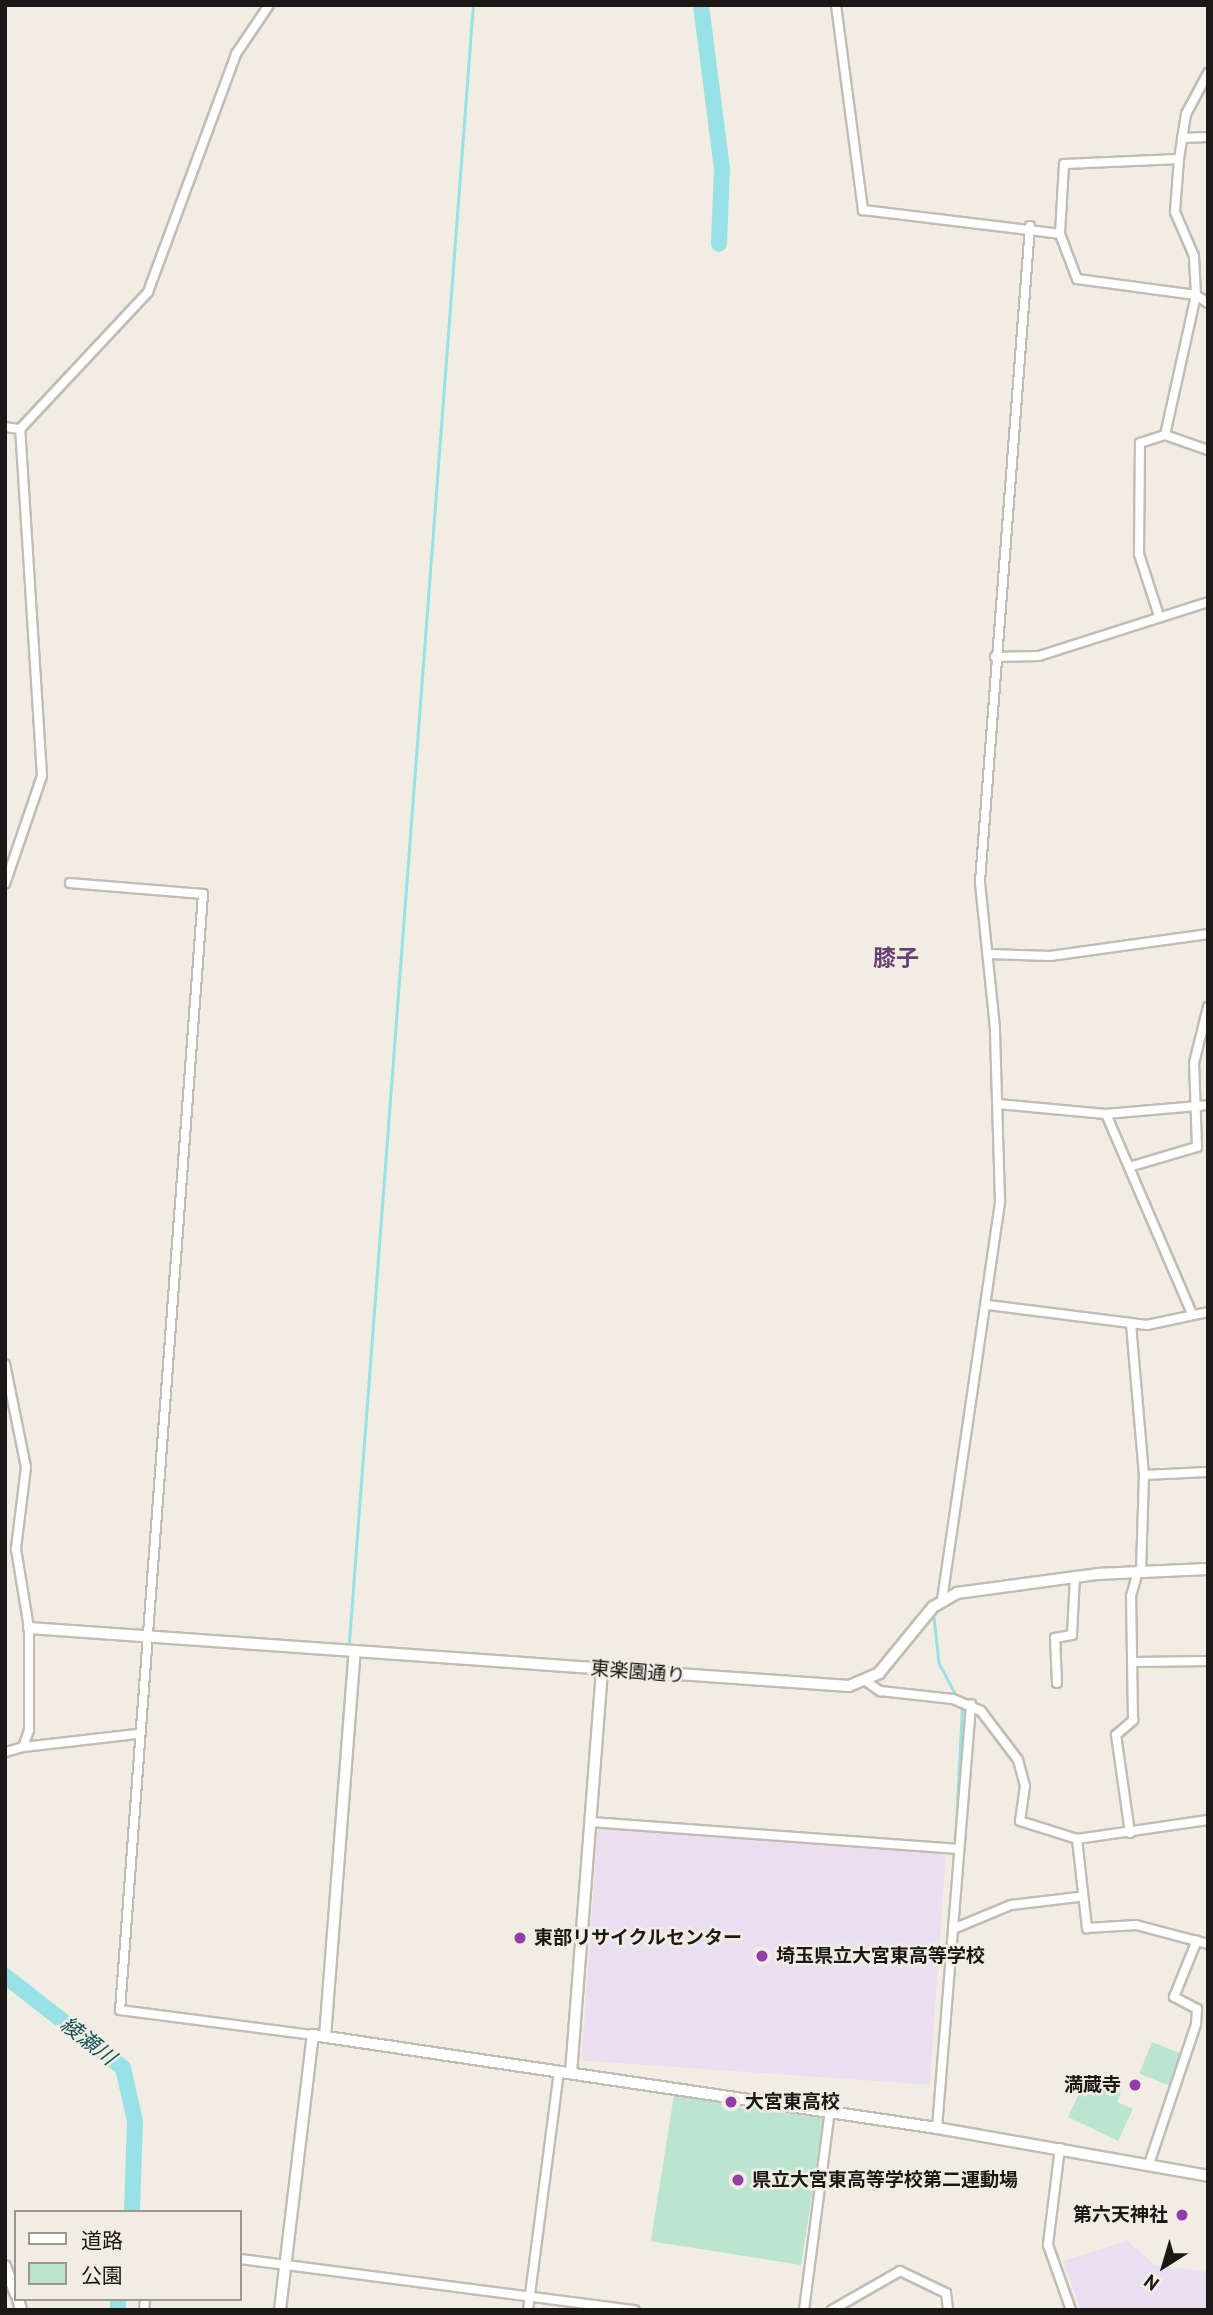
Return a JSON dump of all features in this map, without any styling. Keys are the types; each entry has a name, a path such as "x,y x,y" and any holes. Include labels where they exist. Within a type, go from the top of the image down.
{"street":[{"path":"5,884 42,776 20,429 148,292 236,54 269,5"},
{"path":"836,5 863,210 1030,226 1060,234"},
{"path":"1165,435 1196,295 1194,256 1175,212 1179,159 1192,98 1208,73"},
{"path":"1182,138 1208,137"},
{"path":"1179,159 1064,164 1060,234 1077,279 1196,295 1208,303"},
{"path":"1030,226 979,882 988,954 998,1104 1000,1201 988,1305 942,1600 867,1682 880,1691 971,1704 1001,1730 1018,1760 1025,1786 1020,1821 1077,1839 1208,1819"},
{"path":"5,427 20,429"},
{"path":"1159,616 1139,554 1136,498 1140,443 1165,435 1208,450"},
{"path":"995,657 1039,656 1159,616 1208,603"},
{"path":"70,884 203,894 148,1636 137,1734 120,2010 313,2035 937,2128 1208,2176"},
{"path":"988,954 1051,956 1208,934"},
{"path":"1129,1167 1197,1147 1203,1104 1194,1063 1208,1007"},
{"path":"998,1104 1105,1114 1203,1104"},
{"path":"1105,1114 1191,1311"},
{"path":"988,1305 1131,1324 1191,1311 1208,1312"},
{"path":"1130,1833 1116,1735 1133,1720 1136,1662 1131,1596 1140,1571 1144,1475 1131,1324"},
{"path":"5,1364 26,1467 16,1549 29,1629 23,1746"},
{"path":"1144,1475 1208,1472"},
{"path":"942,1600 1075,1576 1208,1569"},
{"path":"1057,1684 1055,1638 1072,1635 1075,1576"},
{"name":"東楽園通り","path":"29,1629 824,1687 867,1682"},
{"path":"325,2037 355,1651"},
{"path":"1136,1662 1208,1661"},
{"path":"571,2073 602,1669"},
{"path":"937,2128 971,1704"},
{"path":"5,1752 23,1746 137,1734"},
{"path":"591,1822 959,1849"},
{"path":"1077,1839 1080,1896 1087,1928 1136,1925 1207,1943"},
{"path":"953,1929 1011,1905 1080,1896"},
{"path":"1149,2164 1196,2024 1197,2009 1174,1997 1197,1940"},
{"path":"280,2310 313,2035"},
{"path":"528,2310 559,2071"},
{"path":"804,2310 830,2112"},
{"path":"1060,2148 1048,2245 1071,2310"},
{"path":"242,2259 635,2310"},
{"path":"5,2266 14,2289"},
{"path":"832,2310 900,2271 946,2293 948,2310"}],"shaded area":[{"name":"埼玉県立大宮東高等学校","path":"598,1825 946,1849 930,2085 582,2060"},
{"path":"1127,2241 1155,2265 1208,2272 1208,2310 1081,2310 1063,2261"}],"green space":[{"path":"1152,2042 1184,2055 1172,2087 1139,2074"},
{"path":"1087,2076 1121,2093 1117,2102 1133,2109 1118,2141 1068,2117"},
{"name":"県立大宮東高等学校第二運動場","path":"674,2095 824,2119 801,2265 651,2241"}],"waterway":[{"path":"332,1866 473,5"},
{"path":"701,5 722,168 719,244"},
{"path":"934,1617 939,1663 956,1695"},
{"path":"955,1845 962,1706"},
{"name":"綾瀬川","path":"5,1976 123,2068 135,2121 132,2210"},
{"name":"綾瀬川","path":"118,2301 118,2310"}],"place":[{"name":"東部リサイクルセンター","path":"520,1938"},
{"name":"埼玉県立大宮東高等学校","path":"762,1956"},
{"name":"満蔵寺","path":"1135,2085"},
{"name":"大宮東高校","path":"731,2102"},
{"name":"県立大宮東高等学校第二運動場","path":"738,2180"},
{"name":"第六天神社","path":"1182,2215"}],"district":[{"name":"膝子","path":"896,958"}]}
